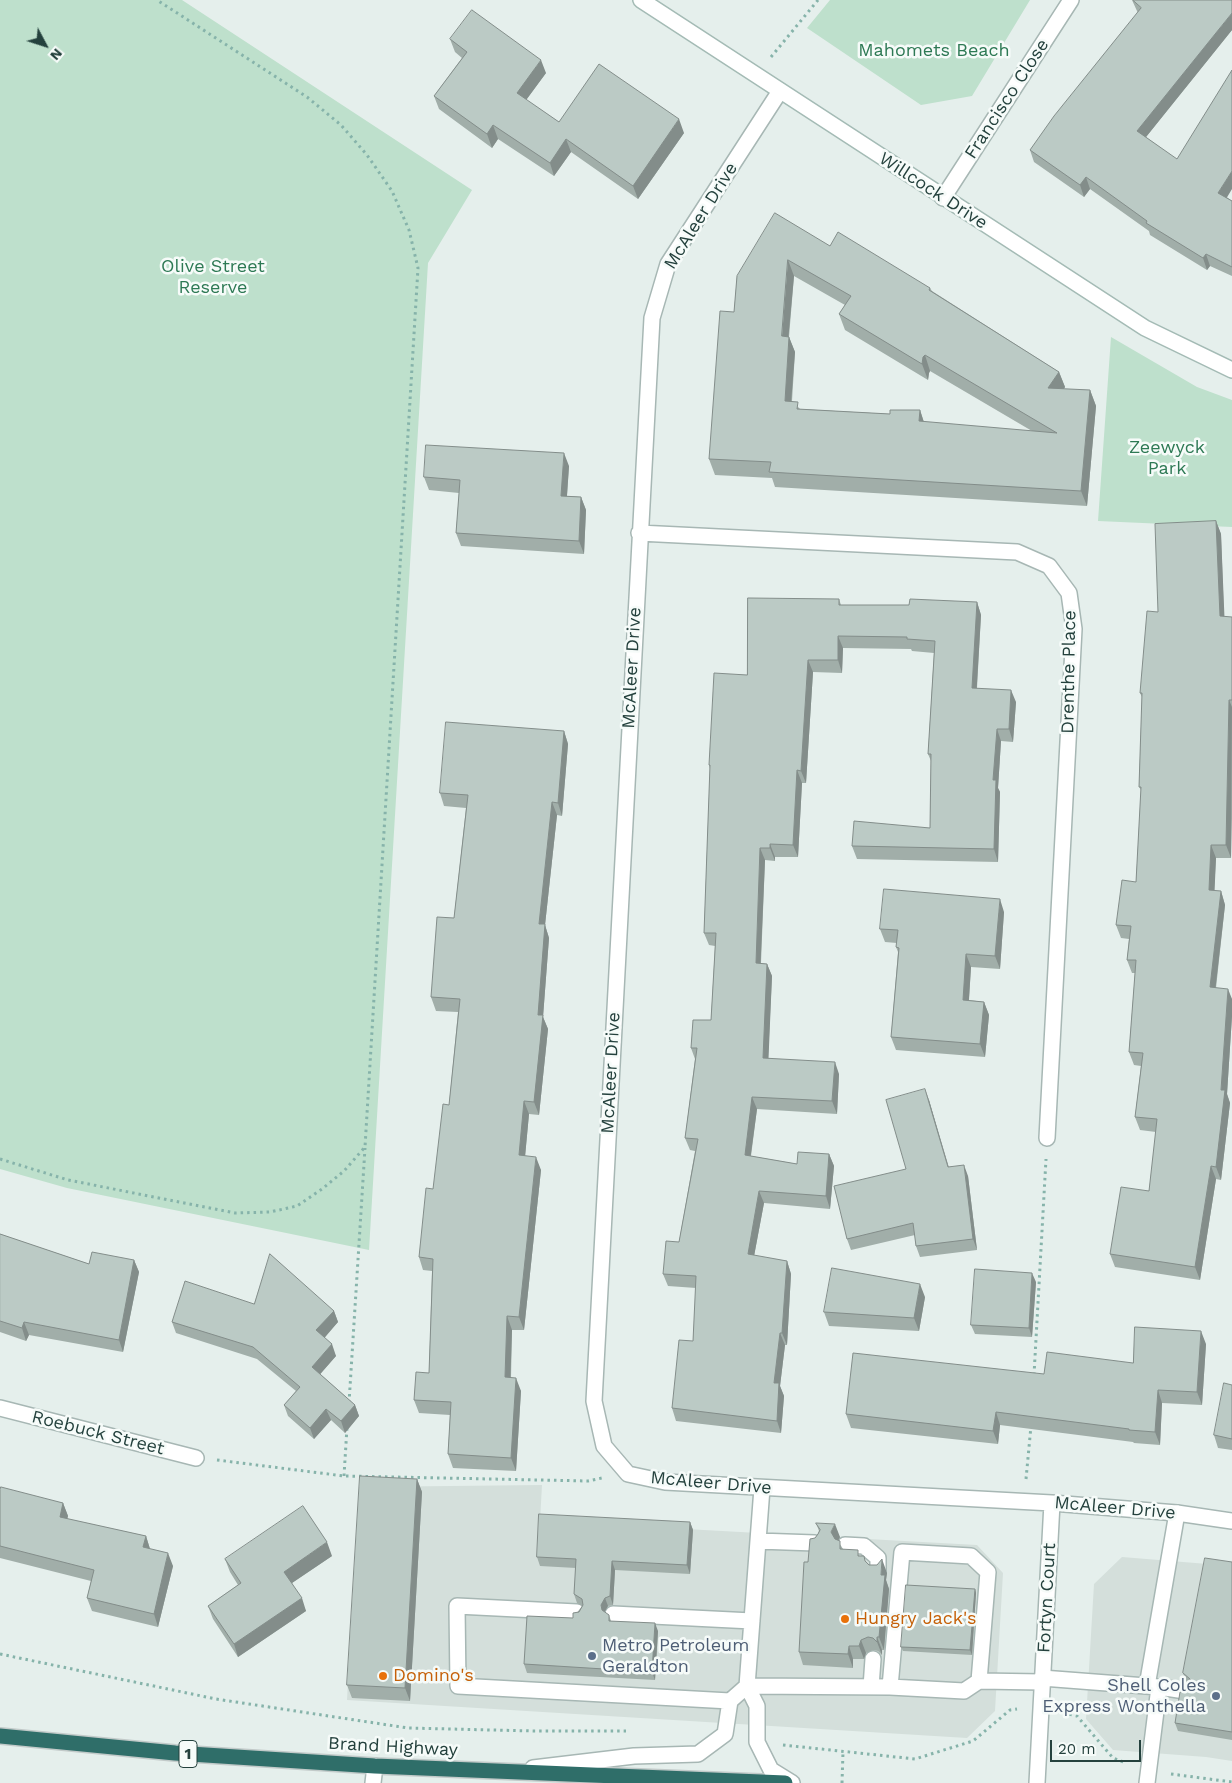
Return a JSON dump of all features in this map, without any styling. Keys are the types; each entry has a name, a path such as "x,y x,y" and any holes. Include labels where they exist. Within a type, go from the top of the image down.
{"highway":[{"name":"Brand Highway","path":"0,1736 175,1753 376,1766 784,1783"}],"street":[{"name":"Willcock Drive","path":"641,0 1145,328 1232,370"},
{"name":"Francisco Close","path":"943,198 1071,0"},
{"name":"McAleer Drive","path":"780,92 668,264 652,318 594,1401 604,1446 628,1474 664,1482 1052,1503 1177,1513 1232,1521"},
{"name":"Drenthe Place","path":"639,533 1017,552 1049,566 1069,593 1074,629 1047,1138"},
{"name":"Roebuck Street","path":"0,1408 196,1458"},
{"path":"762,1488 748,1686 757,1706 757,1742 772,1770 792,1783"},
{"name":"Fortyn Court","path":"1038,1783 1052,1503"},
{"path":"1147,1783 1153,1686 1177,1513"},
{"path":"758,1541 815,1543"},
{"path":"845,1545 864,1546 878,1558 878,1570"},
{"path":"890,1687 902,1552 970,1556 988,1572 979,1681"},
{"path":"577,1612 457,1606 458,1686 730,1701"},
{"path":"613,1614 752,1621"},
{"path":"871,1687 873,1659"},
{"path":"509,1771 634,1756 698,1754 725,1734 730,1701 748,1686 890,1687 964,1691 979,1681 1042,1680 1153,1686 1185,1691"},
{"path":"373,1783 376,1766"}],"path":[{"path":"157,0 307,97 341,125 367,154 392,191 409,230 418,268 348,1406"},
{"path":"773,55 818,0"},
{"path":"0,1159 68,1180 235,1213 270,1212 297,1206 322,1190 344,1171 365,1147"},
{"path":"1034,1377 1045,1183"},
{"path":"344,1476 347,1426"},
{"path":"1030,1455 1031,1426"},
{"path":"196,1458 344,1476 588,1481"},
{"path":"0,1654 216,1698 408,1728 633,1731"},
{"path":"757,1742 915,1759 973,1741 1010,1710"},
{"path":"842,1783 843,1752"}],"shaded area":[{"path":"542,1485 540,1521 977,1545 1003,1573 995,1711 967,1738 347,1700 359,1487"},
{"path":"1122,1557 1232,1566 1232,1761 1206,1757 1113,1750 1086,1719 1094,1584"}],"green space":[{"name":"Olive Street Reserve","path":"0,0 182,0 472,190 428,263 369,1250 67,1188 0,1169"},
{"name":"Mahomets Beach","path":"830,0 1030,0 972,96 921,105 807,28"},
{"name":"Zeewyck Park","path":"1111,337 1197,387 1232,400 1232,527 1098,521"}],"building":[{"path":"1133,0 1232,0 1232,13 1137,131 1177,159 1232,70 1232,171 1218,193 1232,201 1232,267 1206,254 1203,258 1146,223 1147,221 1086,177 1080,185 1030,150 1054,116 1141,8"},
{"path":"472,10 541,60 517,93 559,122 599,64 679,119 633,186 566,139 550,163 493,125 487,134 434,96 467,52 450,39"},
{"path":"775,213 830,246 838,232 930,288 929,290 1059,372 1048,388 1090,390 1081,491 769,472 771,462 709,459 720,311 734,312 737,276","holes":["788,260 851,296 839,314 922,364 925,355 1057,433 919,421 920,410 890,410 890,414 797,409 798,402 785,401 789,337 782,336"]},
{"path":"426,445 564,453 561,496 581,497 579,541 456,533 460,480 424,477"},
{"path":"1216,521 1220,616 1232,617 1232,700 1229,700 1226,845 1211,845 1209,890 1221,891 1210,987 1228,989 1221,1090 1225,1090 1216,1167 1211,1166 1195,1267 1110,1254 1121,1187 1149,1191 1157,1119 1135,1117 1143,1053 1129,1052 1136,960 1127,960 1131,926 1116,925 1122,880 1136,882 1141,787 1139,787 1142,693 1140,693 1147,611 1158,612 1155,524"},
{"path":"748,598 839,599 839,605 909,605 910,599 977,602 972,688 1011,690 1009,729 997,729 993,780 996,780 994,849 852,846 854,821 930,828 931,754 928,754 935,641 907,639 907,637 838,636 838,660 808,660 801,771 797,770 793,845 770,844 770,848 760,848 756,963 767,964 763,1058 835,1062 832,1101 752,1097 745,1155 797,1164 798,1152 829,1154 826,1196 759,1191 748,1254 787,1261 782,1333 780,1333 774,1383 779,1383 777,1421 672,1408 679,1340 693,1341 696,1276 663,1274 666,1241 679,1242 698,1139 685,1138 697,1048 691,1048 693,1020 711,1020 716,933 704,933 714,673 747,675"},
{"path":"446,722 564,731 558,803 552,802 539,924 545,924 538,1015 543,1015 534,1102 524,1101 519,1155 536,1157 519,1317 507,1316 505,1377 516,1378 511,1458 448,1454 451,1402 414,1400 416,1372 429,1373 433,1259 419,1257 426,1188 433,1189 443,1104 449,1105 460,999 431,997 437,917 454,918 468,795 440,793"},
{"path":"884,889 1000,899 995,956 966,954 963,1000 984,1002 980,1044 891,1037 899,948 896,947 898,930 880,929"},
{"path":"925,1089 948,1167 964,1165 973,1239 916,1246 913,1223 847,1239 834,1186 906,1169 886,1100"},
{"path":"0,1234 89,1264 92,1252 134,1260 119,1340 24,1322 22,1328 0,1321"},
{"path":"270,1254 334,1311 316,1330 332,1344 312,1367 355,1405 341,1421 326,1409 310,1428 284,1405 300,1387 253,1347 172,1322 185,1281 254,1304"},
{"path":"832,1268 920,1284 914,1318 824,1312"},
{"path":"975,1269 1032,1273 1029,1328 971,1325"},
{"path":"1135,1327 1201,1331 1197,1392 1158,1390 1155,1432 996,1412 993,1431 846,1414 853,1353 1044,1374 1047,1352 1133,1363"},
{"path":"1224,1383 1232,1385 1232,1439 1214,1435"},
{"path":"360,1476 417,1479 405,1688 347,1685"},
{"path":"1,1487 63,1503 60,1517 146,1536 143,1547 168,1553 154,1614 87,1598 94,1570 0,1546"},
{"path":"303,1506 327,1542 284,1572 302,1598 234,1644 208,1606 241,1583 225,1559"},
{"path":"539,1514 690,1522 687,1565 612,1561 610,1596 605,1598 601,1605 602,1610 609,1615 609,1621 655,1623 652,1672 524,1664 527,1616 573,1618 573,1613 579,1612 583,1605 582,1599 574,1594 576,1559 537,1557"},
{"path":"816,1523 835,1524 831,1532 835,1539 840,1541 840,1549 858,1550 858,1556 864,1556 865,1561 869,1565 877,1565 882,1559 881,1575 885,1575 879,1637 877,1637 877,1642 873,1638 868,1637 861,1640 859,1646 849,1646 848,1654 799,1652 804,1562 808,1562 810,1539 815,1538 820,1530"},
{"path":"1205,1558 1232,1562 1232,1732 1175,1723 1180,1692 1186,1691 1191,1684 1190,1679 1183,1673"},
{"path":"906,1585 975,1589 970,1650 901,1647"}],"place":[{"name":"Hungry Jack's","path":"845,1619"},
{"name":"Metro Petroleum Geraldton","path":"592,1656"},
{"name":"Domino's","path":"383,1676"},
{"name":"Shell Coles Express Wonthella","path":"1216,1696"}]}
